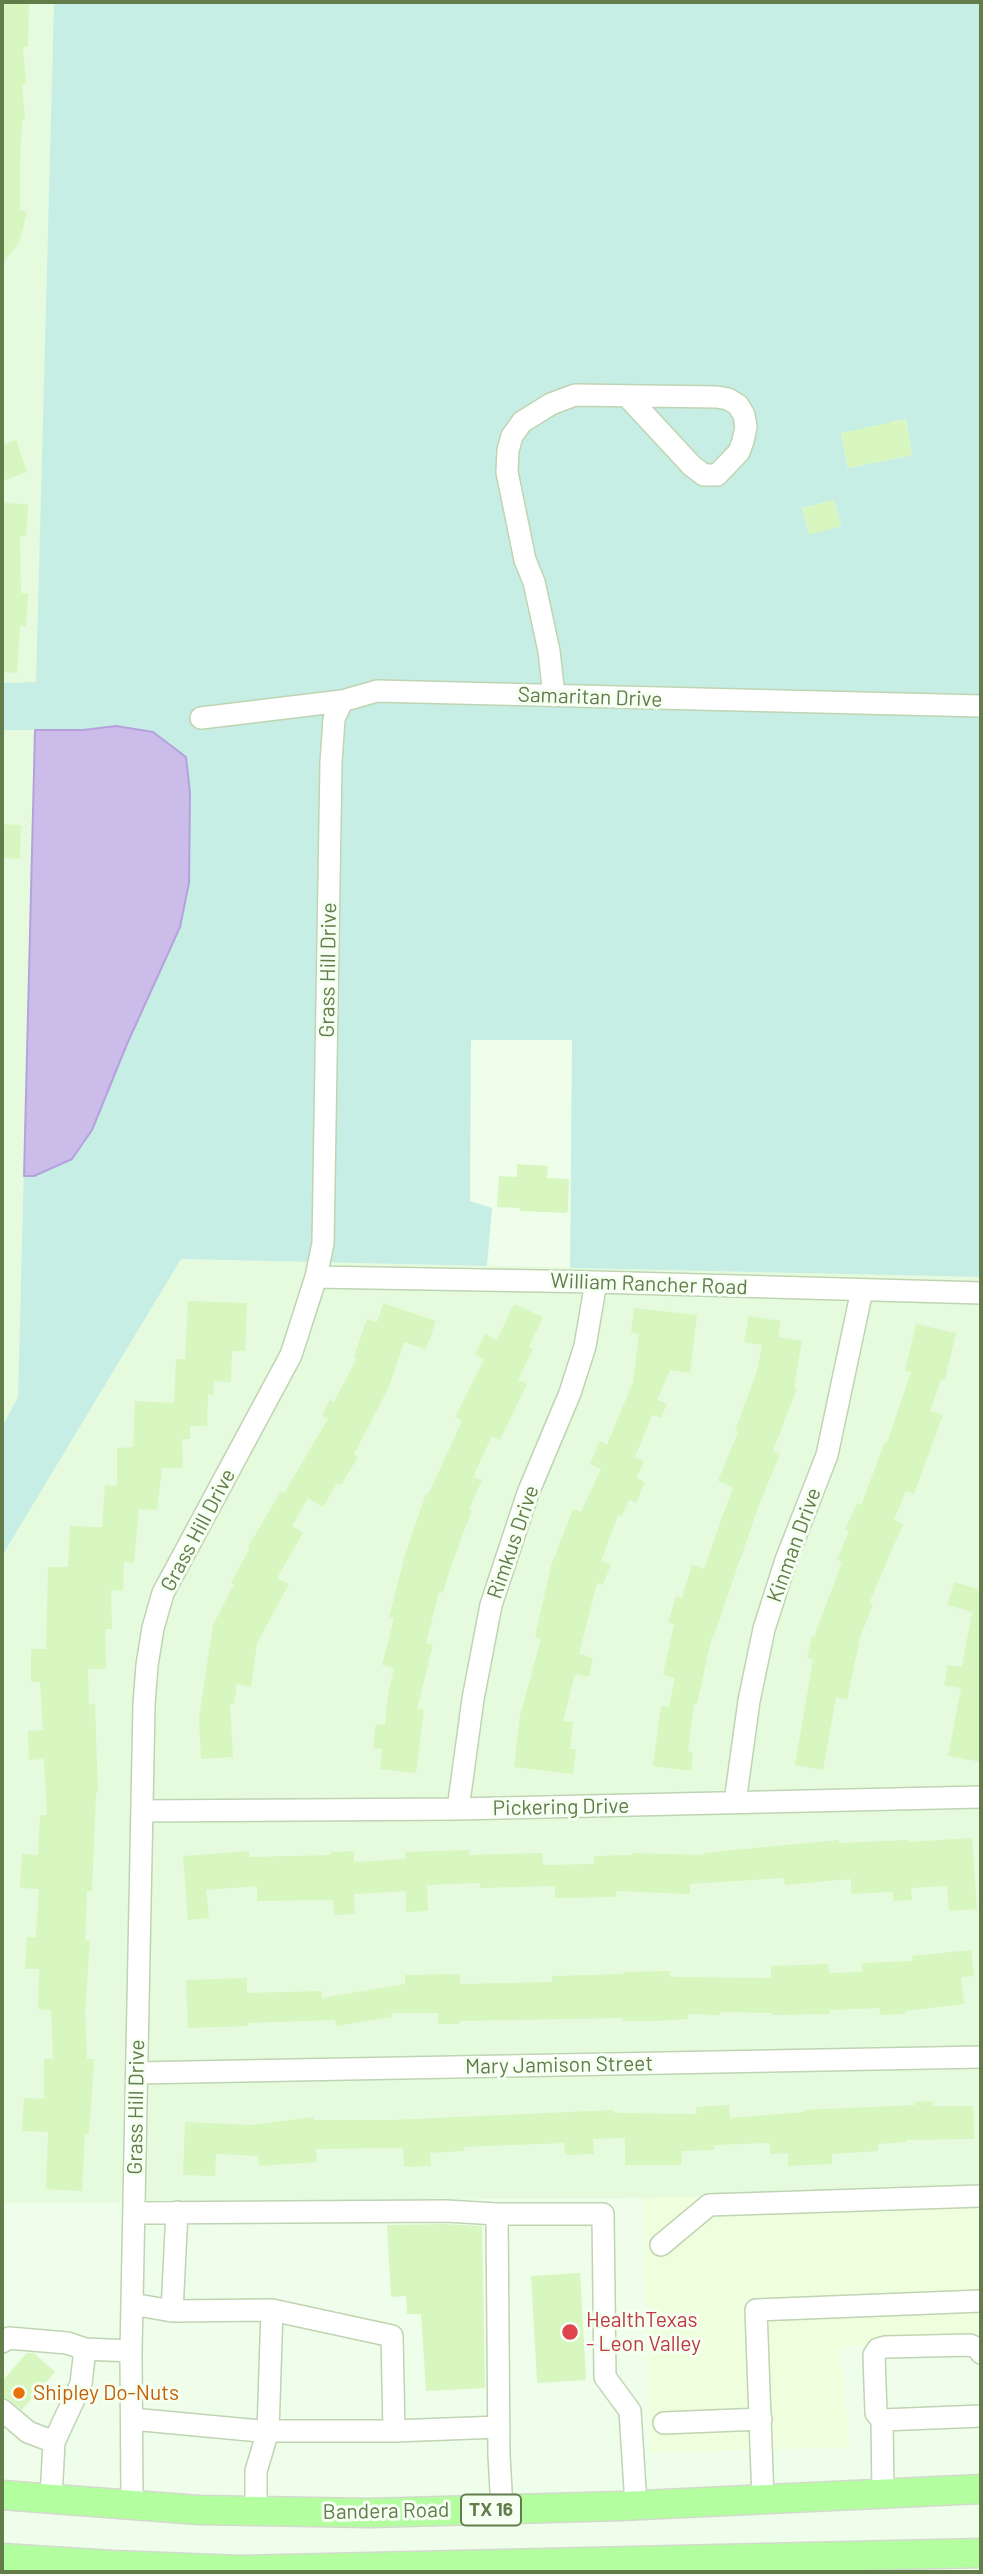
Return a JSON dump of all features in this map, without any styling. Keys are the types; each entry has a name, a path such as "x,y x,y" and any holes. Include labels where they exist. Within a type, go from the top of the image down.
{"main road":[{"name":"Bandera Road","path":"2,2495 199,2511 370,2513 636,2505 981,2489"},
{"path":"2,2558 113,2569 240,2571 741,2565 981,2553"}],"street":[{"path":"554,696 549,651 541,614 512,503 507,472 512,436 522,422 551,404 575,395 698,396 728,399 738,405 744,415 746,427 739,452 716,475 704,475 692,466 628,397"},
{"name":"Samaritan Drive","path":"201,718 342,701 377,691 981,706"},
{"name":"Grass Hill Drive","path":"132,2504 131,2350 146,1665 163,1593 292,1355 316,1277 323,1243 331,762 334,719 342,701"},
{"name":"William Rancher Road","path":"316,1277 981,1293"},
{"name":"Rimkus Drive","path":"458,1809 473,1699 491,1605 528,1493 570,1393 585,1346 596,1282"},
{"name":"Kinman Drive","path":"735,1802 749,1701 764,1629 786,1560 827,1455 862,1290"},
{"name":"Pickering Drive","path":"142,1811 458,1809 981,1797"},
{"name":"Mary Jamison Street","path":"137,2073 981,2056"},
{"path":"661,2245 709,2205 981,2196"},
{"path":"134,2213 446,2211 603,2214 605,2377 630,2411 636,2505"},
{"path":"172,2311 177,2212"},
{"path":"497,2214 502,2509"},
{"path":"763,2499 756,2310 981,2301"},
{"path":"132,2304 172,2311 272,2310 392,2336 394,2431"},
{"path":"256,2511 256,2471 268,2431 272,2310"},
{"path":"2,2342 9,2338 67,2343 85,2349 131,2350"},
{"path":"883,2494 882,2420 876,2413 874,2355 878,2349 970,2345 981,2353"},
{"path":"51,2498 54,2442 81,2384 85,2349"},
{"path":"2,2410 28,2432 54,2442"},
{"path":"882,2420 981,2416"},
{"path":"664,2423 761,2418"},
{"path":"132,2419 268,2431 394,2431 499,2427"}],"shaded area":[{"path":"2,2 54,2 18,1397 2,1427"},
{"path":"54,2 981,2 981,1277 570,1268 572,1040 471,1040 470,1201 492,1208 487,1266 181,1259 2,1556 2,1427 18,1397 35,730 2,730 2,683 36,682","holes":["906,419 912,455 848,468 841,433 892,432 891,422","834,500 841,526 809,534 802,508"]},
{"path":"116,726 153,732 186,757 190,793 189,883 180,927 92,1130 72,1159 34,1176 24,1176 35,730 83,730"},
{"path":"181,1259 981,1277 981,2191 643,2198 2,2203 2,1556"},
{"path":"981,2191 981,2339 840,2346 850,2447 650,2453 643,2198"}],"building":[{"path":"2,2 29,2 28,47 23,47 26,84 22,85 25,120 22,120 20,165 20,210 27,212 20,240 2,265"},
{"path":"906,419 912,455 848,468 841,433"},
{"path":"16,440 27,472 2,481 2,445"},
{"path":"834,500 841,526 809,535 802,508"},
{"path":"2,503 28,504 26,536 20,536 21,593 28,593 26,626 20,626 17,673 2,672"},
{"path":"2,824 21,825 20,859 2,858"},
{"path":"517,1164 548,1166 547,1178 569,1179 568,1211 520,1211 520,1208 497,1207 499,1176 517,1177"},
{"path":"188,1301 247,1303 245,1351 232,1351 231,1382 214,1381 213,1395 208,1395 207,1426 190,1426 190,1439 182,1439 183,1468 162,1468 157,1510 139,1509 134,1563 124,1562 123,1591 111,1590 112,1629 105,1629 106,1669 88,1669 89,1704 95,1704 98,1793 92,1891 87,1891 85,1940 90,1940 85,2012 87,2059 94,2059 89,2134 85,2134 82,2191 46,2189 48,2132 22,2131 24,2098 44,2099 44,2059 53,2059 51,2010 38,2009 39,1969 25,1969 27,1937 36,1937 39,1889 20,1888 22,1854 38,1855 40,1815 47,1815 44,1759 29,1760 28,1731 43,1730 40,1682 31,1682 31,1649 46,1649 48,1567 68,1567 70,1526 102,1527 105,1485 117,1486 117,1448 133,1447 135,1401 174,1403 176,1359 185,1359"},
{"path":"383,1303 436,1321 426,1349 404,1342 388,1389 354,1454 358,1457 341,1485 337,1483 323,1507 308,1498 292,1526 303,1533 277,1578 289,1584 257,1643 251,1687 237,1684 234,1704 230,1704 233,1757 201,1759 199,1718 213,1625 234,1584 231,1583 250,1548 248,1547 328,1419 322,1416 330,1400 334,1402 357,1358 354,1357 367,1319 377,1322"},
{"path":"514,1304 543,1317 529,1347 533,1349 518,1380 527,1384 500,1440 492,1436 473,1477 482,1480 469,1509 472,1510 443,1593 439,1592 426,1643 433,1644 417,1709 424,1710 416,1773 380,1769 382,1749 373,1748 376,1724 385,1725 394,1668 382,1665 394,1618 389,1617 406,1552 426,1494 428,1495 462,1421 455,1417 484,1360 475,1355 485,1334 497,1340"},
{"path":"634,1308 697,1315 690,1373 670,1370 657,1400 667,1404 661,1418 652,1415 635,1457 644,1462 636,1478 645,1482 636,1503 629,1500 621,1517 618,1515 601,1561 611,1564 603,1585 597,1583 579,1654 593,1658 589,1677 575,1674 563,1721 573,1722 570,1749 576,1749 573,1774 514,1767 520,1716 541,1639 535,1637 551,1566 573,1509 581,1512 601,1469 590,1464 600,1441 607,1445 633,1382 639,1334 631,1333"},
{"path":"749,1316 781,1321 778,1337 802,1341 794,1387 797,1388 773,1451 780,1454 712,1636 697,1704 694,1704 688,1752 693,1752 691,1771 653,1766 661,1706 669,1707 675,1678 663,1675 674,1624 668,1622 676,1596 682,1598 692,1565 704,1569 733,1487 718,1481 738,1432 735,1431 757,1371 762,1345 744,1342"},
{"path":"916,1324 956,1333 945,1380 941,1379 930,1411 943,1415 914,1494 906,1491 894,1520 903,1524 869,1603 873,1604 860,1638 847,1700 836,1697 823,1770 795,1765 813,1660 807,1658 812,1636 814,1637 842,1562 837,1560 849,1531 845,1530 857,1503 861,1505 885,1442 887,1443 911,1372 905,1371"},
{"path":"954,1582 981,1590 981,1762 948,1756 961,1688 944,1685 948,1665 962,1667 972,1612 947,1605"},
{"path":"972,1838 977,1909 949,1911 947,1886 911,1888 912,1900 893,1901 893,1892 851,1894 851,1879 785,1885 784,1878 690,1884 690,1894 616,1891 616,1897 555,1898 555,1886 480,1888 480,1883 427,1885 428,1911 406,1912 406,1891 354,1894 355,1914 334,1915 333,1900 257,1901 257,1886 206,1890 209,1918 188,1920 183,1856 249,1851 249,1857 331,1855 330,1852 354,1851 354,1862 405,1859 405,1852 469,1850 469,1855 542,1853 543,1865 594,1864 594,1856 632,1853 703,1855 839,1840 839,1843 909,1842"},
{"path":"971,1950 974,1976 961,1977 964,2004 905,2011 905,2014 880,2015 880,2008 829,2010 830,2014 720,2012 720,2015 688,2014 688,2019 657,2021 623,2021 623,2018 460,2021 460,2024 438,2024 438,2013 391,2013 392,2017 336,2026 335,2020 188,2028 186,1980 247,1978 247,1993 322,1991 322,1998 405,1984 405,1975 460,1974 460,1984 552,1982 552,1976 670,1971 670,1977 771,1978 771,1966 828,1964 829,1973 862,1972 862,1963 913,1961 912,1956"},
{"path":"932,2101 932,2106 973,2106 974,2139 906,2140 878,2144 878,2151 832,2154 832,2164 788,2166 788,2153 770,2154 770,2143 714,2145 714,2150 682,2151 681,2165 625,2165 625,2138 593,2139 594,2154 565,2155 564,2143 464,2147 464,2151 430,2153 431,2166 404,2167 403,2148 316,2149 317,2162 259,2166 258,2156 216,2154 215,2176 183,2175 185,2122 252,2125 313,2117 314,2120 392,2120 613,2110 614,2113 697,2114 696,2107 729,2105 730,2118 805,2112 804,2110 915,2105 914,2102"},
{"path":"387,2225 482,2226 485,2388 426,2391 421,2314 407,2314 406,2296 391,2297"},
{"path":"580,2273 586,2380 537,2383 531,2276"},
{"name":"Shipley Do-Nuts","path":"27,2353 34,2353 55,2372 22,2410 2,2397 2,2381"}],"place":[{"name":"HealthTexas - Leon Valley","path":"570,2332"},
{"name":"Shipley Do-Nuts","path":"19,2393"}]}
